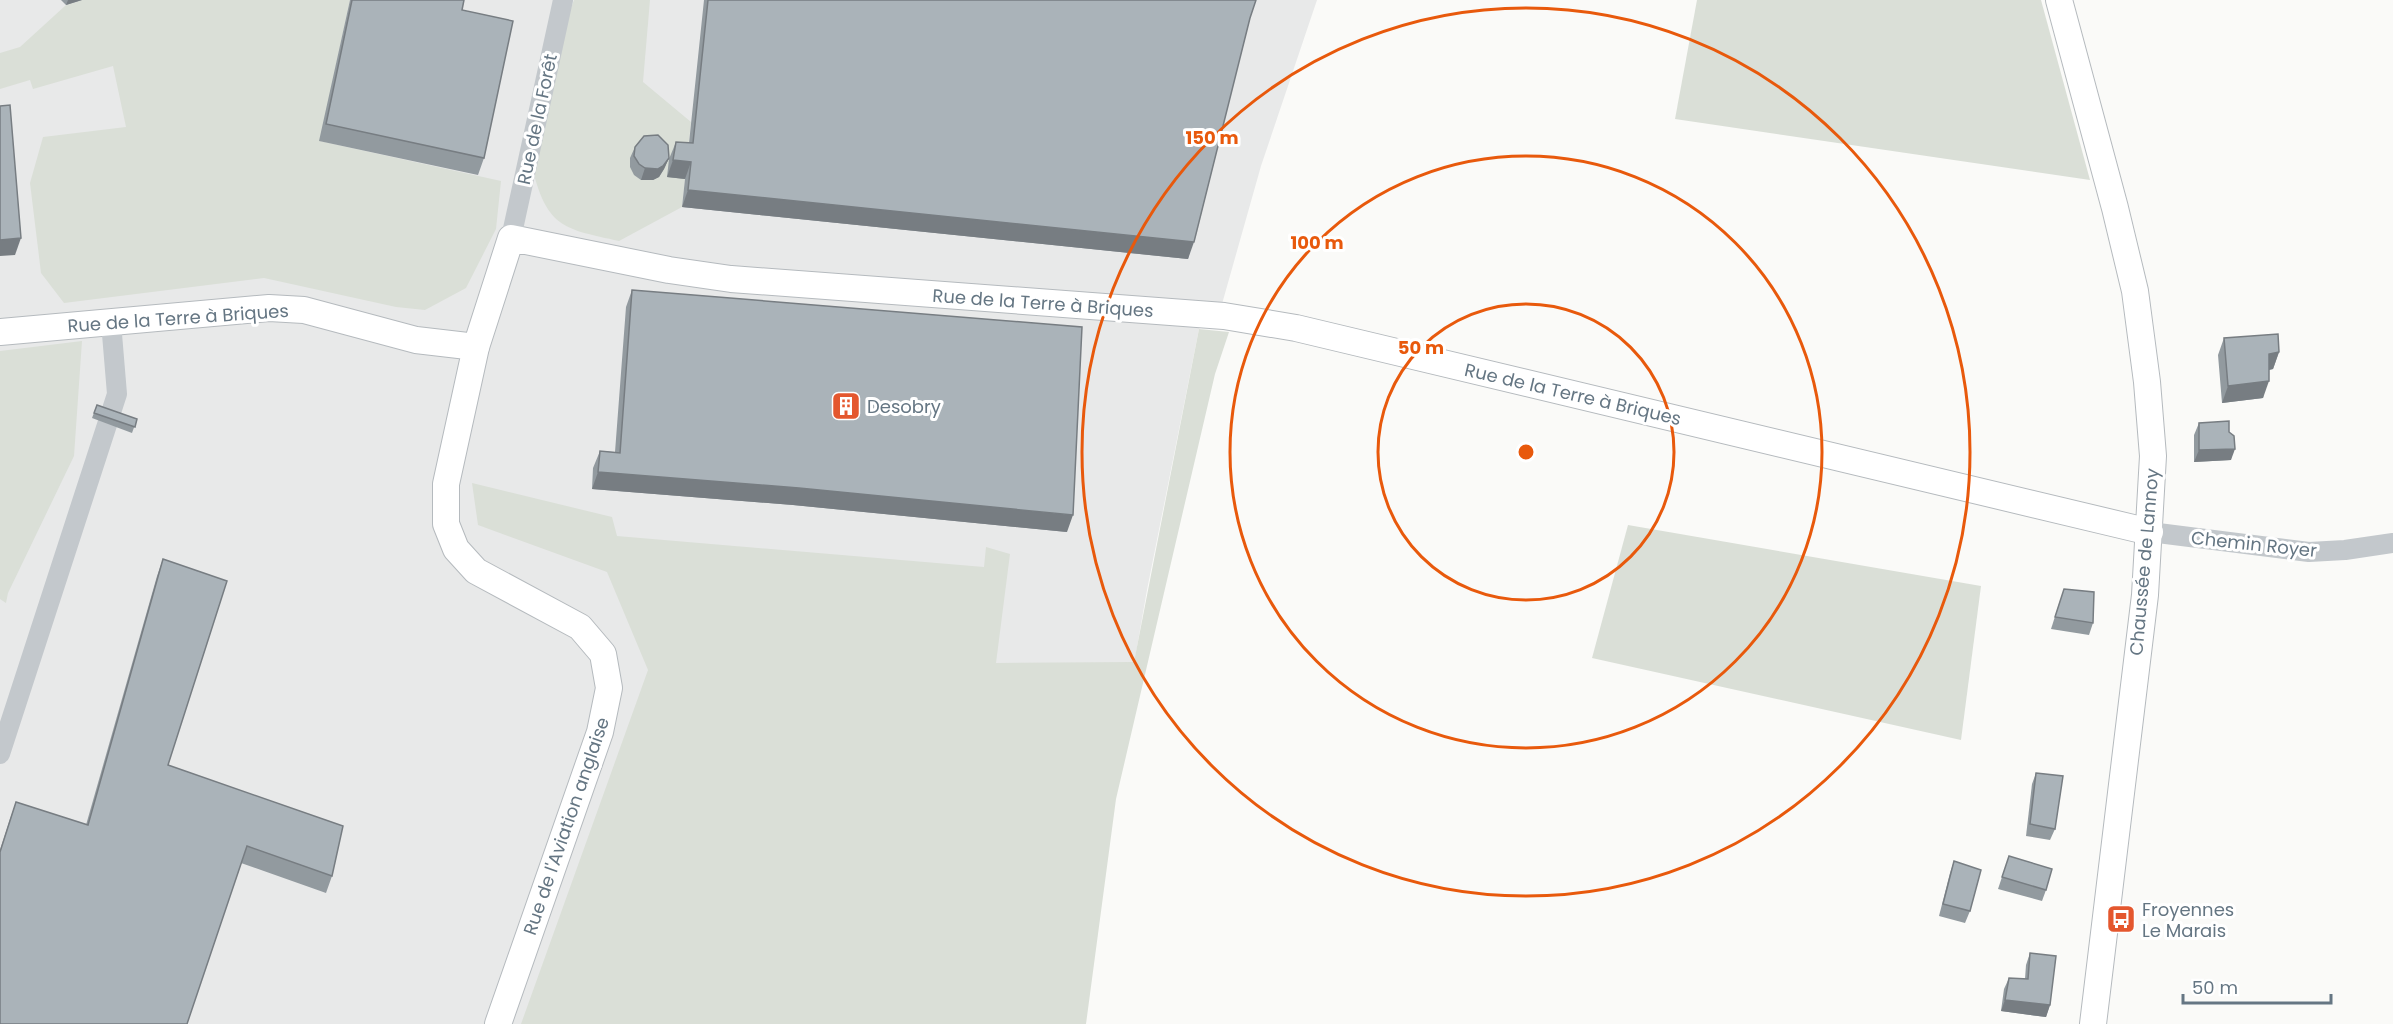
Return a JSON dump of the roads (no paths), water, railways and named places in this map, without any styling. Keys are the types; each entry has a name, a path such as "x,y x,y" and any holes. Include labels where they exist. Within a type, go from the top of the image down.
{"main road":[{"name":"Chaussée de Lannoy","path":"2059,0 2135,291 2147,382 2153,456 2145,595 2093,1024"},
{"path":"476,347 511,238"},
{"name":"Rue de la Terre à Briques","path":"511,238 669,270 731,279 1224,316 1296,328 2150,532"},
{"name":"Rue de la Terre à Briques","path":"0,332 268,308 304,310 416,340 476,347"},
{"name":"Rue de l'Aviation anglaise","path":"476,347 446,484 446,524 456,549 476,571 580,627 603,654 609,688 600,732 498,1024"}],"street":[{"name":"Rue de la Forêt","path":"511,238 563,0"},
{"path":"0,754 117,394 111,322"},
{"name":"Chemin Royer","path":"2150,532 2309,552 2345,550 2393,543"}],"place":[{"name":"Desobry","path":"846,406"},
{"name":"Froyennes Le Marais","path":"2121,919"}]}
